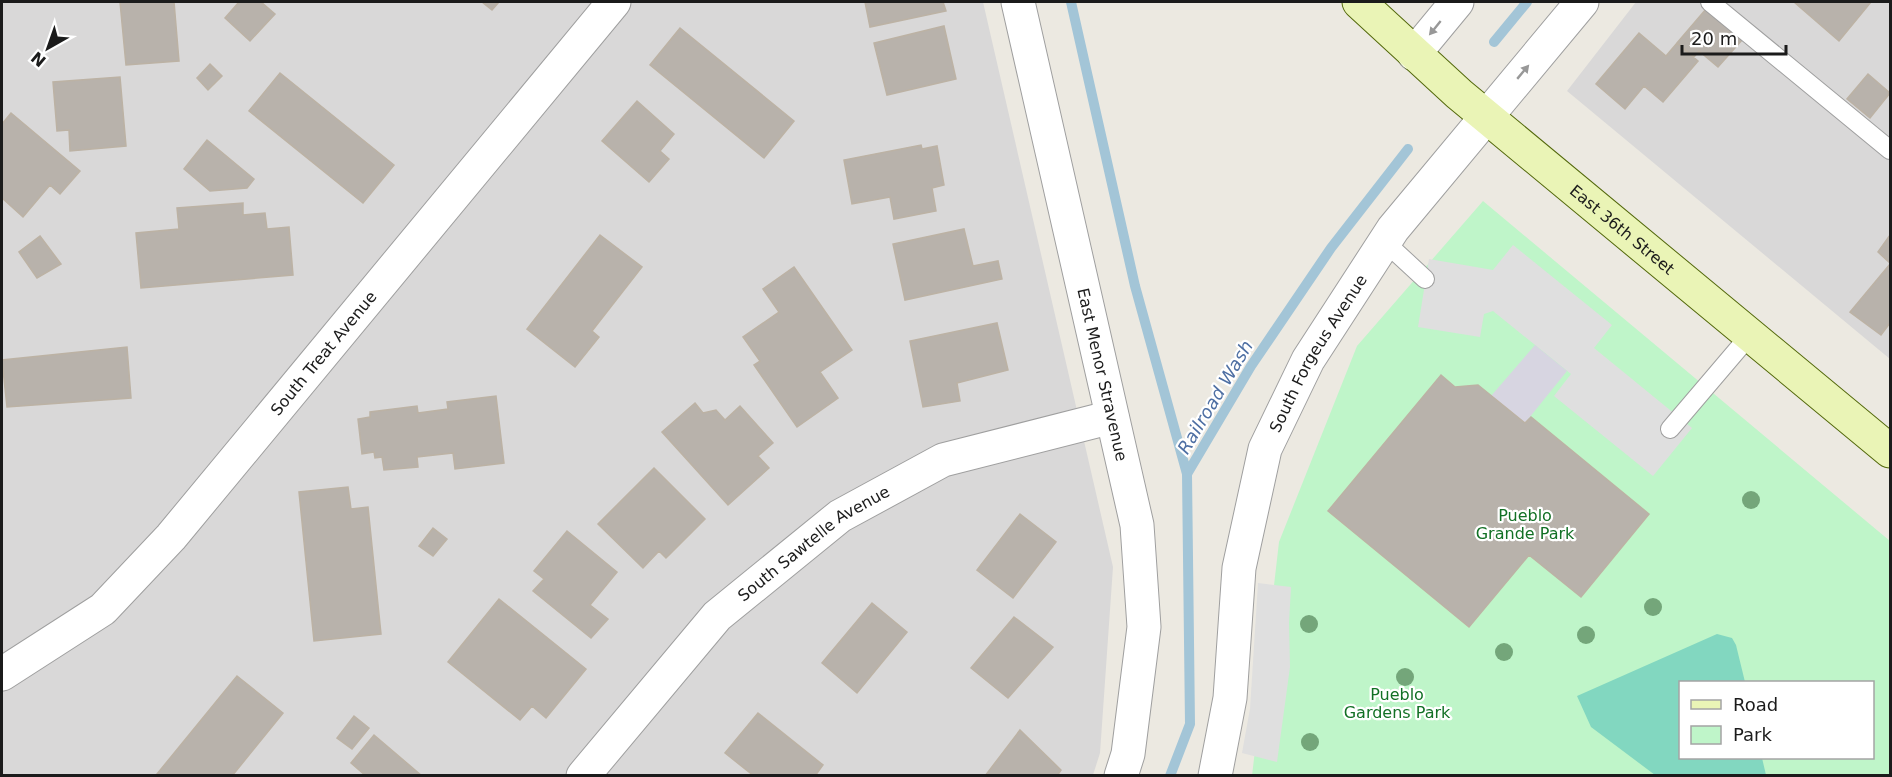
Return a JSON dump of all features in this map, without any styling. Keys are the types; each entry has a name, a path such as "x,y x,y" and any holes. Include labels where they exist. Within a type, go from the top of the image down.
{"main road":[{"name":"East 36th Street","path":"1359,2 1486,117 1890,451"}],"street":[{"name":"South Treat Avenue","path":"2,674 103,609 171,537 614,2"},
{"name":"East Menor Stravenue","path":"1018,2 1137,525 1144,627 1125,765"},
{"path":"1414,54 1457,2"},
{"name":"South Forgeus Avenue","path":"1215,776 1230,698 1239,567 1265,449 1308,360 1394,229 1582,2"},
{"name":"South Sawtelle Avenue","path":"583,776 717,616 840,516 943,460 1112,417"}],"lane":[{"path":"1710,2 1890,150"},
{"path":"1385,242 1425,279"},
{"path":"1670,429 1750,335"}],"shaded area":[{"path":"2,2 983,2 1113,567 1100,753 1093,775 2,776"},
{"path":"1636,2 1890,2 1890,359 1567,91"},
{"path":"1513,245 1612,325 1594,348 1692,428 1653,476 1554,396 1571,374 1493,311 1484,314 1480,337 1418,327 1429,259 1493,270"},
{"path":"1535,345 1567,371 1525,423 1491,396"},
{"path":"1258,583 1291,587 1290,667 1277,762 1242,753 1250,709"}],"green space":[{"name":"Pueblo Grande Park","path":"1483,201 1890,541 1890,775 1252,776 1279,542 1357,346"},
{"path":"1717,634 1732,638 1736,645 1745,681 1679,681 1679,759 1762,759 1766,775 1655,775 1591,727 1577,696"}],"building":[{"path":"120,2 174,2 179,61 126,65"},
{"path":"239,2 261,2 275,14 250,41 225,18"},
{"path":"482,2 499,2 492,10"},
{"path":"865,2 943,2 946,11 870,27"},
{"path":"1794,2 1871,2 1839,41"},
{"path":"1706,9 1742,40 1718,67 1699,51 1694,57 1677,43"},
{"path":"944,26 956,79 887,95 874,43"},
{"path":"680,28 794,121 764,158 650,65"},
{"path":"1639,33 1666,56 1677,43 1698,61 1663,102 1644,86 1625,109 1596,84"},
{"path":"210,64 222,76 208,90 197,78"},
{"path":"280,73 394,165 363,203 249,111"},
{"path":"1868,74 1890,93 1870,118 1847,99"},
{"path":"120,77 126,146 70,151 69,130 57,131 53,82"},
{"path":"637,101 674,134 660,151 669,159 649,182 602,141"},
{"path":"11,113 80,171 60,194 50,185 23,217 2,198 2,124"},
{"path":"207,140 254,179 247,188 210,191 184,169"},
{"path":"921,145 922,149 937,146 944,185 932,188 936,211 894,219 890,197 852,204 844,160"},
{"path":"243,203 243,215 265,213 267,229 289,227 293,275 141,288 136,233 179,229 177,208"},
{"path":"964,229 973,266 998,261 1002,279 905,300 893,244"},
{"path":"600,235 642,267 592,331 599,337 575,367 527,329"},
{"path":"1890,235 1890,263 1878,252"},
{"path":"40,236 61,264 37,278 19,252"},
{"path":"1890,264 1890,323 1881,335 1850,312"},
{"path":"794,267 852,350 820,372 838,398 797,427 754,365 760,361 743,337 779,312 763,289"},
{"path":"997,323 1008,370 957,383 960,401 923,407 910,341"},
{"path":"127,347 131,398 7,407 2,360"},
{"path":"1441,375 1455,387 1478,385 1525,423 1531,417 1649,514 1581,597 1529,555 1469,627 1328,511"},
{"path":"496,396 504,463 455,469 453,453 417,457 418,467 384,470 382,457 375,458 374,452 362,454 358,419 370,417 370,412 417,406 418,413 448,409 447,402"},
{"path":"695,403 703,413 716,410 725,420 740,406 773,443 758,456 769,468 728,505 662,432"},
{"path":"654,468 705,519 666,558 659,551 643,568 598,524"},
{"path":"348,487 351,509 368,507 381,634 314,641 299,492"},
{"path":"1020,514 1056,542 1013,598 977,570"},
{"path":"433,528 447,539 433,556 419,546"},
{"path":"567,531 617,572 590,605 608,619 591,638 533,591 544,579 534,571"},
{"path":"499,599 586,669 546,718 532,706 520,720 448,662"},
{"path":"872,603 907,632 857,693 822,663"},
{"path":"1014,617 1053,647 1008,698 971,668"},
{"path":"237,676 283,713 232,776 159,776 157,774"},
{"path":"758,713 823,765 815,776 754,776 725,753"},
{"path":"354,716 369,728 352,749 337,738"},
{"path":"1020,730 1061,770 1057,776 985,776"},
{"path":"374,735 422,776 366,776 351,763"}],"waterway":[{"path":"1071,2 1135,286 1187,474"},
{"path":"1494,42 1527,2"},
{"name":"Railroad Wash","path":"1170,776 1190,724 1187,474 1251,366 1331,248 1408,149"}],"park label":[{"name":"Pueblo Gardens Park","path":"1397,703"}]}
